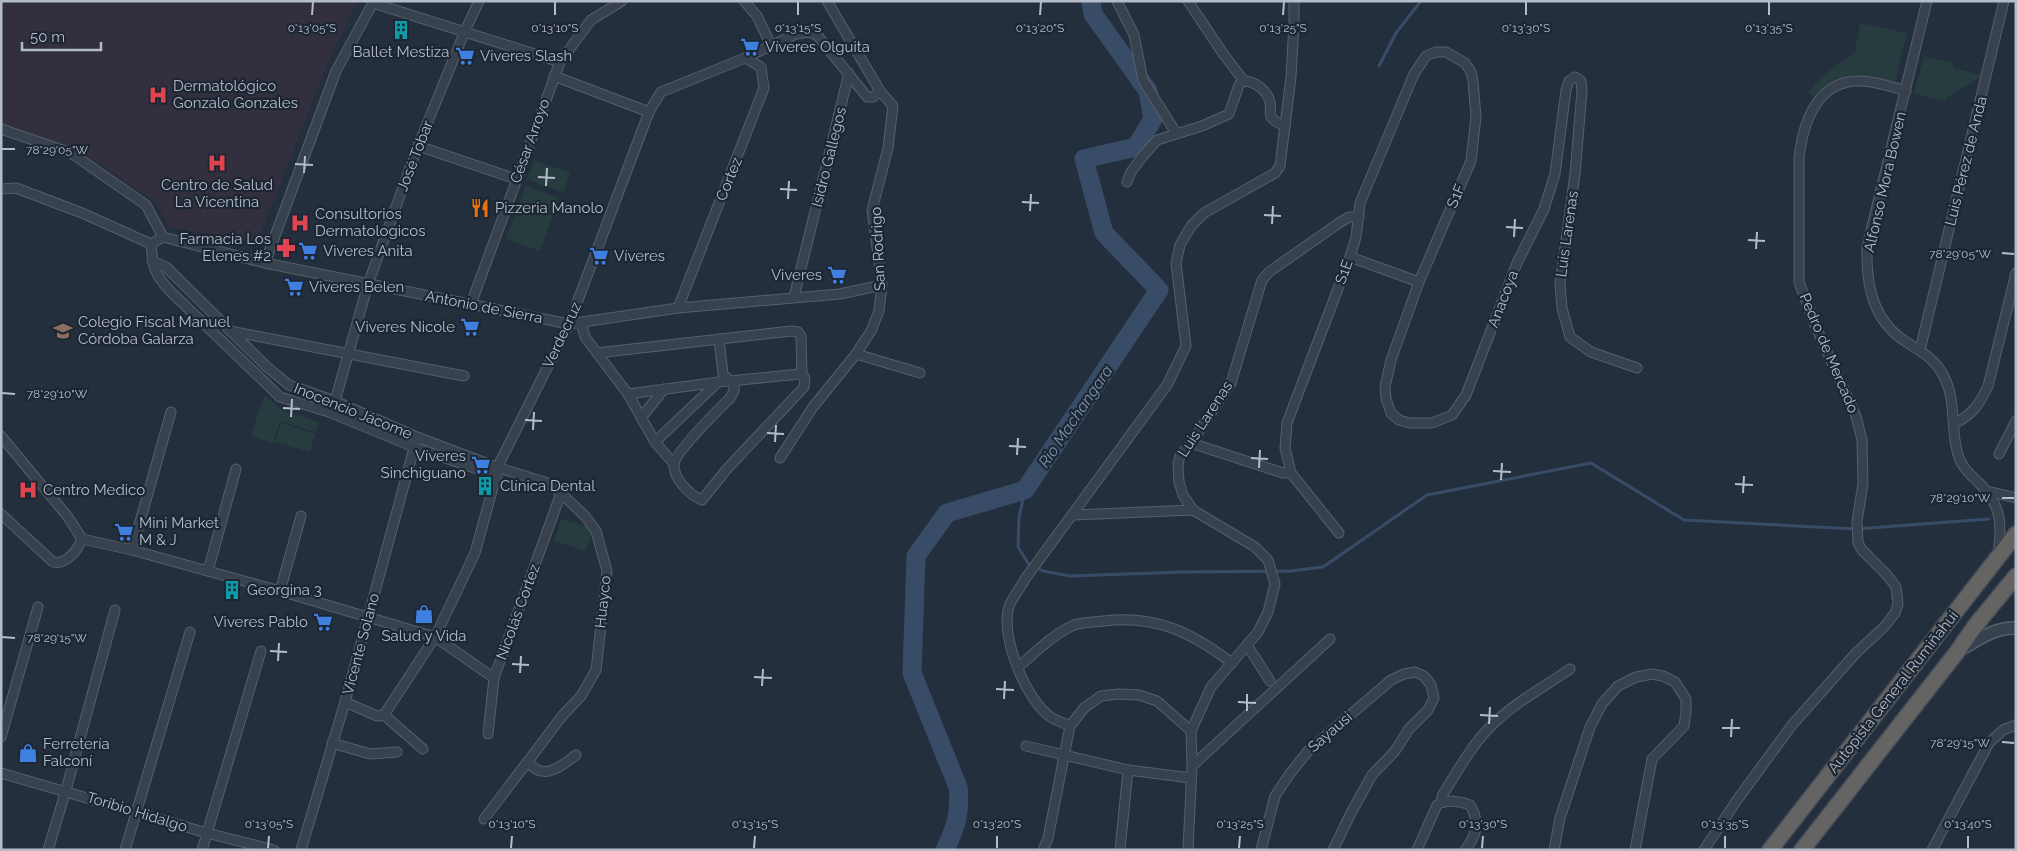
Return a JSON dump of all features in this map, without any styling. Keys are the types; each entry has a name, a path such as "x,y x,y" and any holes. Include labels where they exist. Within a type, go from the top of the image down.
{"highway":[{"name":"Autopista General Rumiñahui","path":"1770,850 2016,534"},
{"name":"Autopista General Rumiñahui","path":"1802,850 1957,652 1975,626 2016,576"}],"street":[{"name":"José Tobar","path":"335,401 368,284 418,146 479,1"},
{"name":"César Arroyo","path":"471,304 560,62 591,20 622,1"},
{"path":"744,1 757,16 771,46"},
{"name":"San Rodrigo","path":"780,458 813,407 856,354 871,331 879,311 882,285 872,210 888,148 894,111 890,101 880,91 827,1"},
{"path":"1117,1 1134,35 1142,80 1176,133"},
{"path":"1188,1 1244,81 1260,86 1270,103 1272,119 1285,126"},
{"path":"1070,726 1051,717 1030,694 1018,667 1008,634 1008,609 1031,572 1167,385 1186,346 1176,264 1180,245 1191,226 1204,213 1275,172 1280,166 1291,77 1294,1"},
{"name":"Alfonso Mora Bowen","path":"1928,1 1867,247 1866,267 1872,298 1885,324 1905,342 1920,350 1935,364 1947,384 1953,408 1958,456 1962,464 1986,490 1995,505 2000,521 2002,530 1998,556"},
{"name":"Luis Pérez de Anda","path":"1920,350 2004,1"},
{"path":"265,263 336,71 373,2 560,62"},
{"name":"Verdecruz","path":"384,716 435,637 475,553 498,472 569,324 649,112 661,92 744,58 796,34 809,32 817,35 849,73"},
{"name":"S1F","path":"1385,387 1391,360 1419,282 1471,161 1476,117 1473,81 1471,72 1465,62 1446,52 1436,52 1426,56 1414,74"},
{"name":"Cortez","path":"678,308 764,88 761,67 744,58"},
{"path":"849,73 867,97 873,97 880,91"},
{"name":"Isidro Gallegos","path":"794,297 849,73"},
{"name":"S1E","path":"1291,472 1285,448 1288,423 1350,256 1356,237 1360,202 1414,74"},
{"path":"554,76 649,112"},
{"name":"Luis Larenas","path":"1566,90 1569,81 1575,76 1581,81 1582,91 1575,174 1560,284 1562,308 1570,337 1591,352 1638,368"},
{"path":"1127,182 1131,172 1150,146 1157,140 1202,126 1229,114 1239,85 1244,81"},
{"name":"Pedro de Mercado","path":"1704,850 1737,800 1792,725 1856,653 1885,626 1898,604 1898,595 1892,581 1862,550 1858,543 1857,521 1863,484 1862,440 1856,416 1815,325 1800,282 1800,148 1804,127 1813,107 1819,98 1837,86 1859,81 1906,91"},
{"name":"Anacoya","path":"1385,387 1386,399 1391,413 1399,420 1410,423 1432,423 1452,415 1466,395 1517,263 1544,209 1555,174 1566,90"},
{"path":"1,129 71,153 146,205 163,236 151,244 82,213 16,188 1,189"},
{"path":"418,146 516,179"},
{"name":"Luis Larenas","path":"1188,850 1192,766 1191,731 1211,687 1258,632 1268,612 1275,584 1268,560 1255,547 1194,510 1183,495 1179,482 1178,464 1180,456 1191,443 1231,383 1262,280 1269,272 1338,223 1349,217 1359,217"},
{"name":"Antonio de Sierra","path":"163,236 265,263 569,324 678,308 840,294 882,285"},
{"name":"Inocencio Jácome","path":"151,244 152,261 157,277 170,292 280,397 328,412 414,447 498,472 551,484 561,493"},
{"path":"1350,256 1419,282"},
{"name":"Inocencio Jácome","path":"152,261 166,267 267,367 288,385 335,401 498,472"},
{"path":"170,292 177,278"},
{"path":"1954,424 1973,412 1988,386 2015,279"},
{"path":"581,322 585,337 597,354 628,394 655,442 674,464 676,475 683,485 702,500 726,470 804,387 805,378 802,376 801,336 798,332 785,331 597,354"},
{"path":"230,331 464,376"},
{"path":"674,464 680,451 730,398 734,391 734,385 723,374 719,339"},
{"path":"856,354 920,373"},
{"path":"628,394 719,382 800,374 802,376"},
{"path":"655,442 719,382"},
{"path":"642,418 664,389"},
{"path":"132,550 171,412"},
{"path":"1999,454 2016,421"},
{"path":"1,436 68,517 82,539 132,550 280,590 435,637 494,678"},
{"name":"Vicente Solano","path":"301,850 345,702 417,437"},
{"path":"1191,443 1283,473 1291,472 1338,532"},
{"path":"208,572 236,469"},
{"path":"1986,490 2016,498"},
{"name":"Nicolás Cortez","path":"488,734 494,678 561,493"},
{"name":"Huayco","path":"484,819 563,715 581,696 596,670 607,572 596,531 590,521 561,493"},
{"path":"1073,515 1194,510"},
{"path":"1,514 50,560 56,563 62,562 76,552 82,539"},
{"path":"280,590 301,516"},
{"path":"1,737 38,607"},
{"path":"48,850 115,610"},
{"path":"1018,667 1047,643 1074,625 1127,618 1151,621 1181,630 1208,645 1232,663"},
{"path":"1957,652 1993,632 2007,628 2016,628"},
{"path":"125,850 190,632"},
{"path":"1192,766 1330,639"},
{"path":"1247,645 1270,681"},
{"path":"202,850 261,651"},
{"path":"1417,850 1433,811 1442,802 1442,796 1473,747 1491,726 1511,708 1570,669"},
{"name":"Sayausi","path":"1261,850 1275,796 1308,750 1391,680 1404,674 1415,672 1424,676 1431,685 1434,698 1428,710 1372,775 1352,810 1333,850"},
{"path":"1554,850 1560,818 1590,727 1602,704 1618,686 1636,677 1652,674 1663,676 1674,682 1686,699 1684,726 1652,758 1635,850"},
{"path":"1044,850 1070,726 1084,708 1101,696 1119,694 1139,695 1157,701 1191,731"},
{"path":"345,702 377,716 384,716 423,749"},
{"path":"1932,850 1988,743 2003,730 2016,725"},
{"path":"332,743 370,754 397,752"},
{"path":"1026,746 1128,770 1191,778"},
{"path":"528,762 533,768 546,772 554,771 576,755"},
{"path":"1120,850 1128,770"},
{"name":"Toribio Hidalgo","path":"1,773 66,790 207,833 274,850"},
{"path":"1442,802 1461,802 1470,806 1474,813 1477,822 1475,833 1465,850"}],"shaded area":[{"name":"Dermatológico Gonzalo Gonzales","path":"1,1 358,1 326,67 256,245 169,227 156,202 72,146 22,133 1,123"}],"green space":[{"path":"1860,23 1907,33 1895,83 1872,78 1842,78 1832,82 1813,97 1808,93 1821,77 1855,52"},
{"path":"1924,56 1953,63 1954,68 1984,76 1947,97 1945,102 1914,93"},
{"path":"534,160 570,173 563,193 527,179"},
{"path":"526,186 559,198 540,251 506,239"},
{"path":"264,395 283,411 319,422 315,432 280,421 273,443 251,436"},
{"path":"281,423 315,434 310,452 275,442"},
{"path":"561,519 593,528 586,551 554,541"}],"waterway":[{"name":"Rio Machangara","path":"945,850 957,819 959,804 958,787 912,673 916,556 947,513 1025,490 1159,290 1104,233 1084,159 1136,147 1153,119 1148,91 1093,14 1091,1"},
{"path":"1379,66 1396,33 1421,1"},
{"path":"1025,490 1019,517 1018,547 1028,563 1043,571 1070,576 1291,571 1323,567 1427,495 1591,463 1684,520 1856,529 1989,519"}],"place":[{"name":"Ballet Mestiza","path":"401,30"},
{"name":"Víveres Olguita","path":"750,47"},
{"name":"Viveres Slash","path":"465,56"},
{"name":"Dermatológico Gonzalo Gonzales","path":"158,95"},
{"name":"Centro de Salud La Vicentina","path":"217,163"},
{"name":"Pizzeria Manolo","path":"480,208"},
{"name":"Consultorios Dermatologicos","path":"300,223"},
{"name":"Farmacia Los Elenes #2","path":"286,248"},
{"name":"Viveres Anita","path":"308,251"},
{"name":"Víveres","path":"599,256"},
{"name":"Viveres","path":"837,275"},
{"name":"Viveres Belen","path":"294,287"},
{"name":"Viveres Nicole","path":"470,327"},
{"name":"Colegio Fiscal Manuel Córdoba Galarza","path":"63,331"},
{"name":"Víveres Sinchiguano","path":"481,465"},
{"name":"Clínica Dental","path":"485,486"},
{"name":"Centro Medico","path":"28,490"},
{"name":"Mini Market M & J","path":"124,532"},
{"name":"Georgina 3","path":"232,590"},
{"name":"Salud y Vida","path":"424,614"},
{"name":"Viveres Pablo","path":"323,622"},
{"name":"Ferretería Falconí","path":"28,753"}]}
